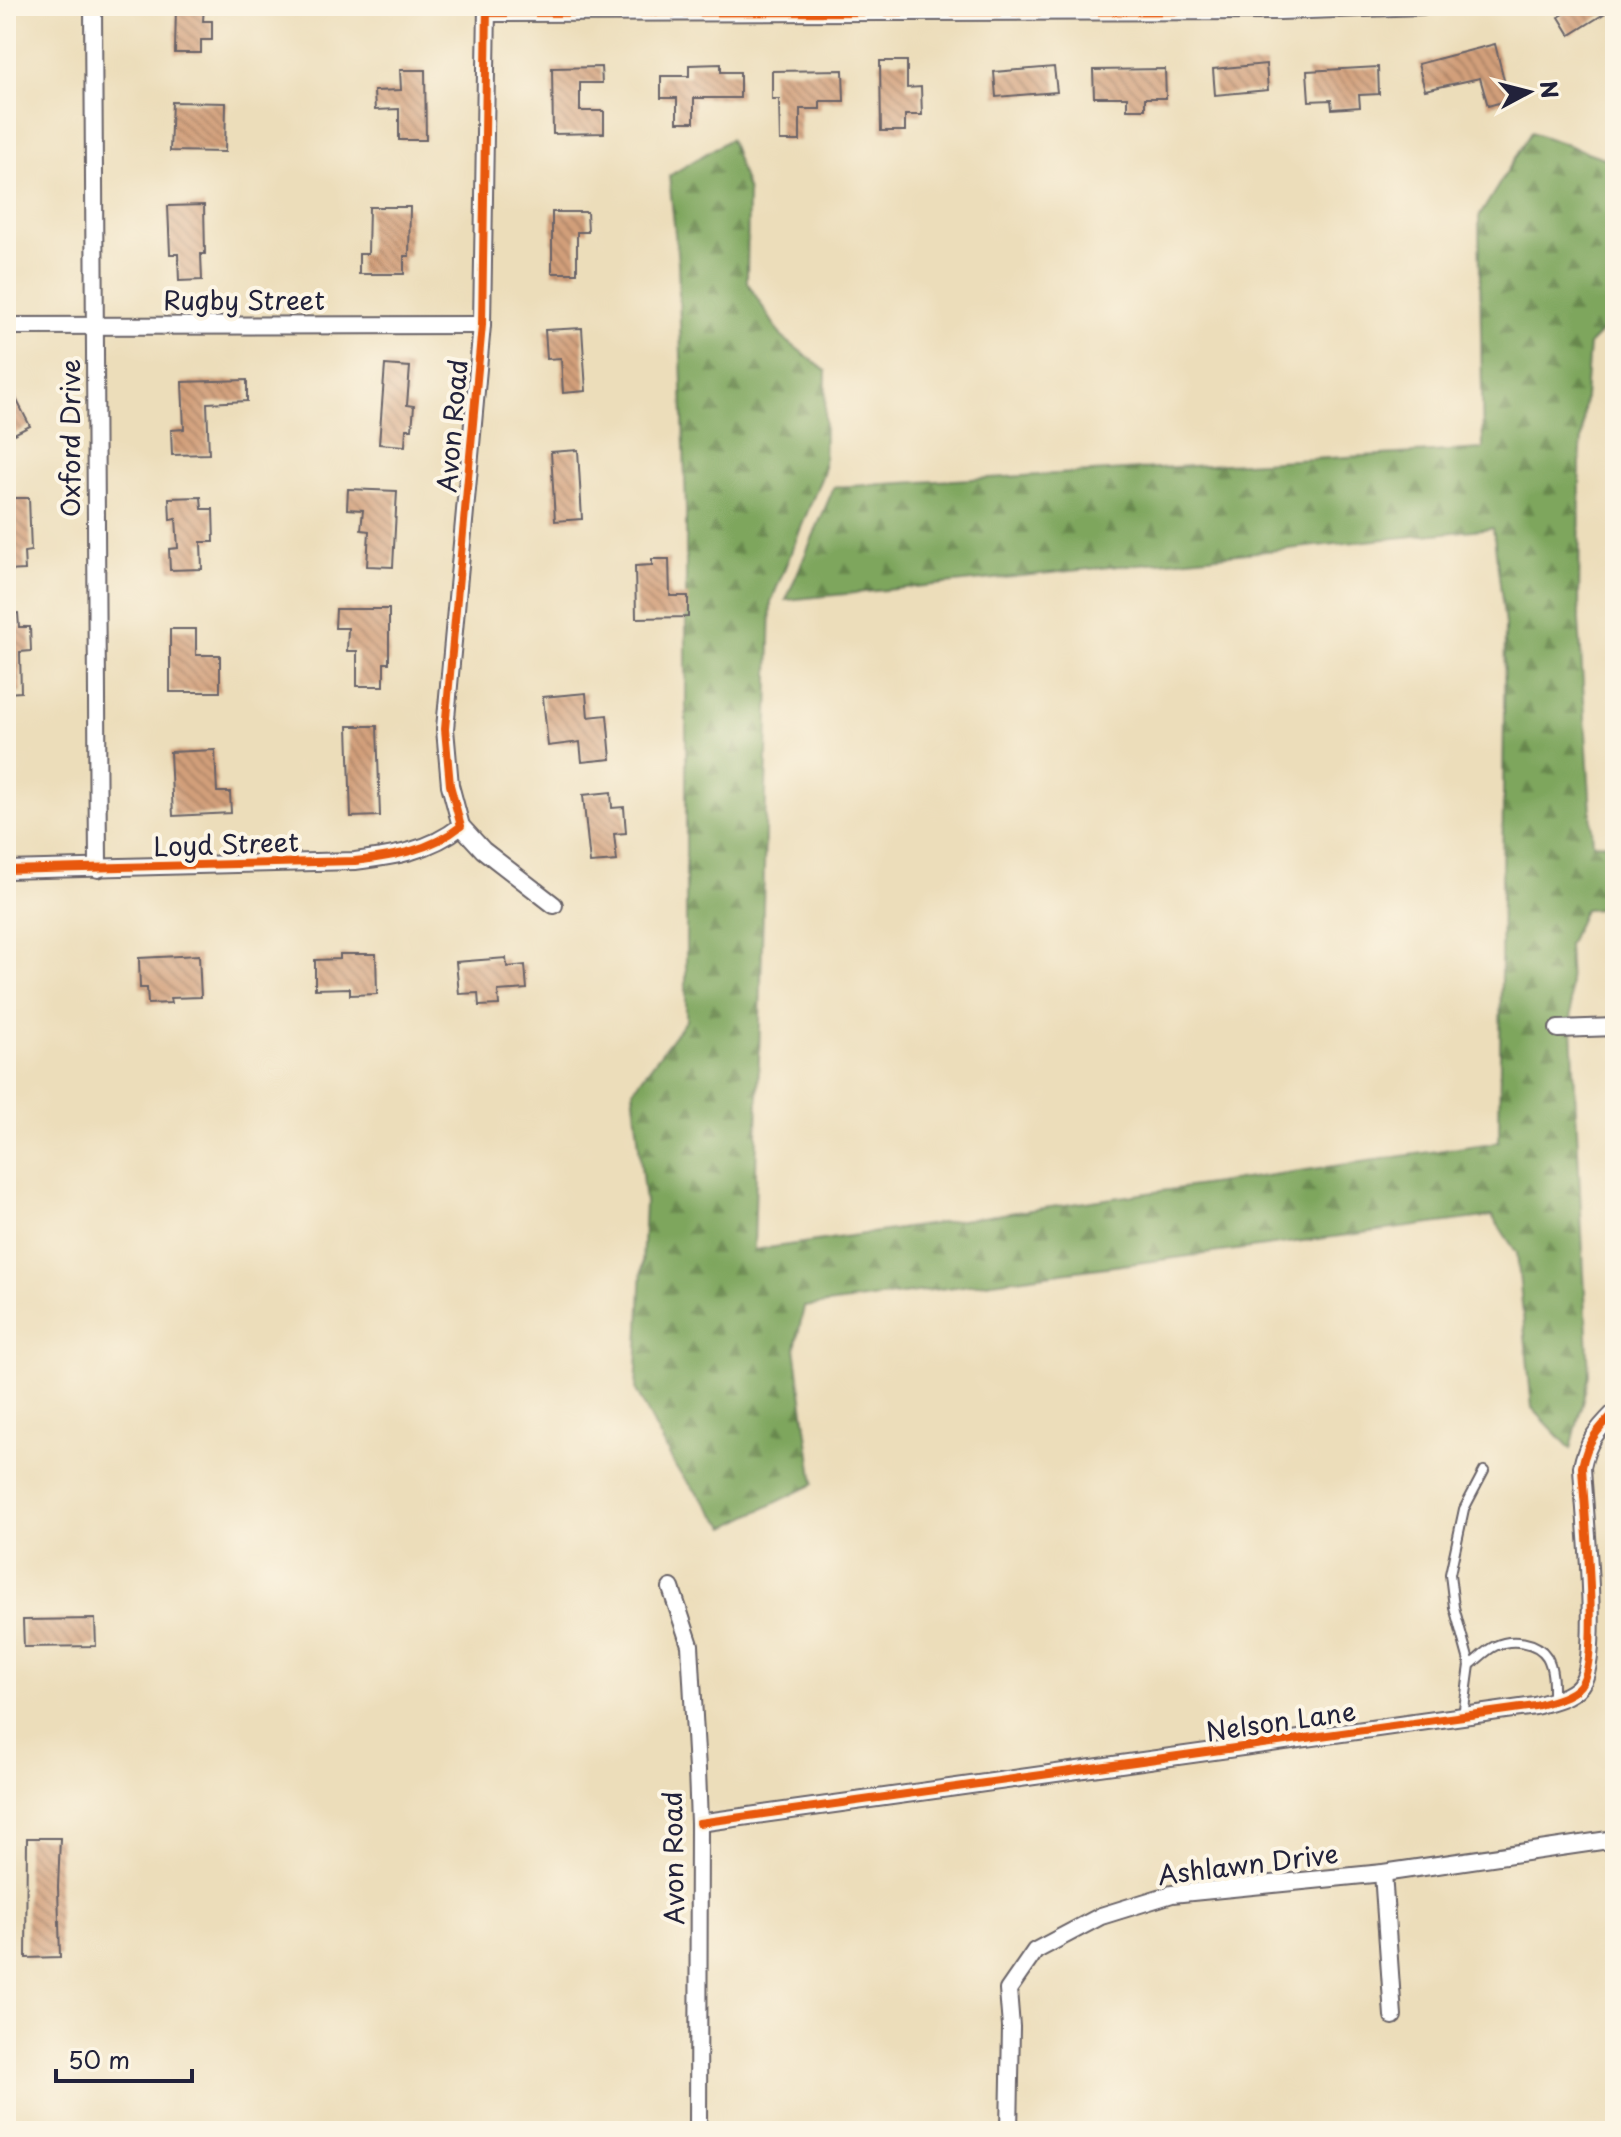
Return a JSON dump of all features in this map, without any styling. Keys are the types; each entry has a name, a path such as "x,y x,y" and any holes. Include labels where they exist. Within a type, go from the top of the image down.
{"street":[{"name":"Oxford Drive","path":"93,6 98,869"},
{"path":"487,10 1263,11 1423,6"},
{"name":"Avon Road","path":"487,10 482,325 445,729 450,785 461,826 483,850 554,905"},
{"name":"Rugby Street","path":"6,326 482,325"},
{"name":"Loyd Street","path":"6,870 355,861 403,855 445,839 461,826"},
{"path":"1558,1029 1615,1027"},
{"name":"Nelson Lane","path":"699,1823 1535,1706 1572,1692 1583,1683 1590,1660 1582,1467 1585,1449 1593,1434 1615,1412"},
{"name":"Avon Road","path":"671,1588 690,1645 699,1823 698,2131"},
{"name":"Ashlawn Drive","path":"1009,2131 1011,2027 1008,1990 1035,1951 1101,1916 1172,1894 1383,1873 1615,1839"},
{"path":"1383,1873 1393,2016"}],"lane":[{"path":"1463,1716 1470,1665 1454,1607 1450,1574 1464,1509 1484,1471"},
{"path":"1470,1665 1496,1645 1516,1641 1534,1645 1546,1656 1552,1677 1553,1700"}],"green space":[{"path":"1531,132 1615,162 1615,319 1589,345 1580,463 1579,620 1593,844 1615,843 1615,908 1584,910 1568,945 1589,1375 1571,1449 1532,1408 1517,1253 1492,1216 804,1307 795,1348 814,1484 726,1527 676,1468 636,1390 645,1203 633,1090 686,1020 686,509 678,262 669,176 730,139 748,192 747,282 782,337 826,371 824,471 771,602 754,1250 1499,1142 1505,625 1493,528 786,600 834,487 1483,449 1479,217"}],"building":[{"path":"176,6 204,6 203,21 212,21 212,40 201,40 201,53 175,53"},
{"path":"1564,6 1615,7 1570,35 1559,17 1567,12"},
{"path":"1495,44 1509,100 1488,106 1480,78 1425,90 1418,64"},
{"path":"880,61 907,61 907,88 921,87 922,115 905,115 905,131 881,131"},
{"path":"721,64 721,72 740,72 740,98 694,98 694,122 677,122 677,98 661,98 661,76 689,76 689,65"},
{"path":"1266,64 1268,90 1215,95 1213,69"},
{"path":"601,67 602,83 580,83 580,111 604,111 604,133 553,134 552,68"},
{"path":"1054,67 1057,92 996,97 994,72"},
{"path":"1378,67 1379,94 1359,95 1360,107 1332,109 1331,100 1309,101 1307,71"},
{"path":"1165,69 1166,98 1145,98 1145,109 1127,109 1127,97 1094,97 1093,70"},
{"path":"400,70 425,70 426,140 399,140 399,109 375,110 374,91 401,90"},
{"path":"843,70 844,101 820,101 820,109 800,109 800,141 780,141 779,99 772,99 772,71"},
{"path":"172,102 226,103 225,152 170,151"},
{"path":"204,205 202,280 179,281 178,254 170,254 168,206"},
{"path":"369,207 410,207 409,256 404,256 404,274 359,274 359,254 368,254"},
{"path":"552,212 587,212 588,232 577,232 577,273 552,273"},
{"path":"582,328 586,391 563,393 561,358 547,359 545,330"},
{"path":"385,365 410,367 407,405 414,406 412,429 406,429 405,446 379,444"},
{"path":"6,379 30,426 6,438"},
{"path":"247,380 247,401 207,403 209,454 172,455 171,430 184,429 182,382"},
{"path":"578,450 582,519 555,521 551,452"},
{"path":"348,489 397,491 393,567 367,566 369,531 361,530 363,510 347,509"},
{"path":"201,497 202,509 213,509 214,542 201,542 202,569 170,570 169,549 178,548 176,519 170,520 169,498"},
{"path":"6,498 29,498 31,551 24,552 25,570 6,571"},
{"path":"652,559 669,559 670,596 688,596 688,617 636,618 635,566 652,565"},
{"path":"336,609 389,609 389,663 384,663 384,686 357,686 357,651 347,651 348,628 335,628"},
{"path":"18,613 19,627 30,627 31,651 20,652 21,692 6,693 6,614"},
{"path":"170,629 196,629 196,655 220,655 220,692 170,692"},
{"path":"586,693 588,717 607,715 611,759 582,762 580,742 548,746 543,697"},
{"path":"348,726 377,726 380,816 351,817"},
{"path":"215,750 217,792 230,792 231,813 173,816 170,752"},
{"path":"611,792 612,808 624,807 626,833 614,834 617,861 590,863 583,795"},
{"path":"340,954 376,954 377,994 350,995 350,988 315,989 315,960 340,959"},
{"path":"199,955 201,997 170,998 171,1003 148,1004 147,988 140,988 139,958"},
{"path":"506,958 507,967 525,965 527,989 498,991 499,1005 479,1006 478,993 459,994 456,962"},
{"path":"95,1619 96,1646 24,1647 23,1620"},
{"path":"27,1838 60,1838 60,1957 26,1958"}],"cycle path":[{"path":"6,870 355,861 424,847 461,826 450,785 445,729 482,325 487,6"},
{"path":"487,13 1279,11 1423,6"},
{"path":"699,1823 1535,1706 1562,1698 1583,1681 1588,1665 1591,1611 1582,1467 1594,1437 1615,1412"}]}
